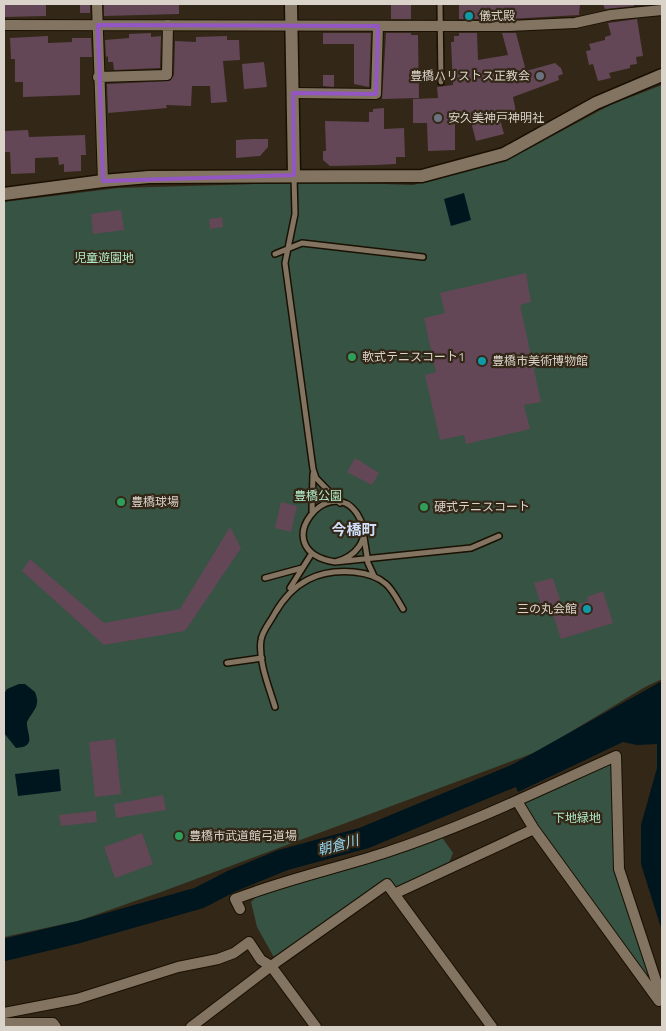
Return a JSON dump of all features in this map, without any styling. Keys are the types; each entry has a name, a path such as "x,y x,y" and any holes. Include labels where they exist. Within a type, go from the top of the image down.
{"street":[{"path":"97,4 103,181"},
{"path":"291,4 294,175"},
{"path":"4,25 440,26 575,23 611,15 662,10"},
{"path":"98,76 167,75 168,25"},
{"path":"293,93 376,94 378,26"},
{"path":"4,194 103,181 149,178 294,175 422,176 504,154 596,103 662,75"},
{"path":"240,909 235,899 268,886 383,853 517,801 616,756 619,869 662,999"},
{"path":"517,801 534,829 662,1006"},
{"path":"394,894 534,829"},
{"path":"191,1027 271,966 387,884 492,1027"},
{"path":"4,1013 77,999 178,967 218,959 234,953 249,942 261,960 271,966 316,1027"},
{"path":"4,1023 40,1021 53,1023 56,1027"}],"lane":[{"path":"440,4 441,82"},
{"path":"294,175 295,214 285,263 313,469 312,511 304,530 306,542 312,553 323,560 335,562 471,548 499,536"},
{"path":"275,254 302,243 423,257"},
{"path":"313,469 316,478 341,503 350,507 358,514 363,524 367,558 374,576"},
{"path":"312,511 325,504 341,503"},
{"path":"335,562 355,553 361,545 364,534"},
{"path":"275,707 262,658 260,638 312,553"},
{"path":"265,578 303,568"},
{"path":"282,600 303,581 322,573 340,571 374,576 389,587 403,609"},
{"path":"227,663 262,658"}],"highlighted area":[{"path":"98,25 378,26 376,94 293,93 294,175 103,181"}],"green space":[{"name":"豊橋公園","path":"662,85 662,679 645,687 539,751 161,892 78,921 4,937 4,202 118,188 325,182 413,185 506,161 610,105"},
{"name":"下地緑地","path":"616,756 619,869 662,999 662,1005 517,801"},
{"path":"439,833 453,853 446,870 394,894 387,884 276,961 257,927 251,902 258,895"}],"water":[{"path":"464,193 471,220 451,226 444,199"},
{"path":"662,681 662,931 641,864 641,825 657,768 657,744 637,745 623,742 518,792 508,767"},
{"path":"19,684 25,684 35,692 37,705 27,722 29,742 23,747 16,748 4,733 4,694 7,689"},
{"path":"59,769 61,791 18,796 15,774"}],"building":[{"path":"4,4 46,4 46,16 4,17"},
{"path":"80,4 90,4 90,13 80,13"},
{"path":"104,4 179,4 179,14 104,16"},
{"path":"391,4 411,4 411,19 391,19"},
{"path":"459,4 580,4 579,15 509,19 459,19"},
{"path":"603,4 634,4 634,6 605,9"},
{"path":"637,19 643,56 636,57 637,64 630,65 630,68 609,73 611,78 598,81 593,64 589,65 586,51 591,50 589,44 605,40 605,37 611,35 608,23"},
{"path":"151,33 151,37 161,36 160,68 114,70 113,62 108,62 108,56 106,57 105,40 129,38 129,34"},
{"path":"323,33 371,33 369,87 354,84 354,44 323,44"},
{"path":"386,33 411,33 411,35 418,35 419,98 382,99"},
{"path":"459,33 477,33 478,60 508,55 502,33 516,33 526,71 555,63 561,68 563,74 558,76 559,80 513,97 516,112 499,116 504,134 476,141 471,122 455,123 455,150 428,151 427,123 413,123 413,99 438,98 437,87 453,85 451,42 454,42 454,36 459,36"},
{"path":"48,36 48,43 72,42 72,38 91,38 92,57 80,57 80,95 23,97 23,82 15,82 15,59 11,59 10,38"},
{"path":"227,36 227,40 239,40 240,60 223,61 227,102 211,103 210,86 192,86 191,106 166,105 167,108 108,113 107,84 170,81 174,75 175,41 196,42 196,37"},
{"path":"264,62 267,87 244,89 242,64"},
{"path":"323,75 334,75 334,87 323,86"},
{"path":"384,108 384,129 404,128 405,157 396,157 396,164 375,165 330,166 323,160 323,151 326,151 325,121 369,122 369,112 373,112 373,109"},
{"path":"28,130 29,137 85,135 86,155 81,155 81,171 64,172 64,164 59,165 58,157 35,158 35,173 11,174 10,152 5,152 5,131"},
{"path":"268,139 268,147 260,156 236,158 236,140"},
{"path":"121,210 124,230 93,234 91,214"},
{"path":"222,217 223,227 210,229 209,219"},
{"name":"豊橋市美術博物館","path":"526,273 531,302 520,305 541,402 524,405 530,429 466,444 464,435 440,440 425,375 436,372 424,318 445,313 440,293"},
{"path":"355,458 379,473 372,485 347,472"},
{"path":"281,502 297,506 291,532 275,528"},
{"path":"230,527 241,548 185,631 104,645 22,571 30,559 104,623 180,609"},
{"name":"三の丸会館","path":"553,578 563,609 588,601 587,597 603,591 613,623 561,639 550,605 542,608 534,583"},
{"path":"115,739 121,794 95,797 89,742"},
{"path":"163,795 166,810 116,818 114,804"},
{"path":"96,811 97,822 61,826 59,815"},
{"path":"142,833 153,864 115,878 104,847"}],"waterway":[{"name":"朝倉川","path":"4,950 79,932 199,898 232,881 283,860 364,838 540,765"}],"place":[{"name":"儀式殿","path":"469,16"},
{"name":"豊橋ハリストス正教会","path":"540,76"},
{"name":"安久美神戸神明社","path":"438,118"},
{"name":"軟式テニスコート1","path":"352,357"},
{"name":"豊橋市美術博物館","path":"482,361"},
{"name":"豊橋球場","path":"121,502"},
{"name":"硬式テニスコート","path":"424,507"},
{"name":"三の丸会館","path":"587,609"},
{"name":"豊橋市武道館弓道場","path":"179,836"}],"district":[{"name":"今橋町","path":"354,530"}],"park label":[{"name":"児童遊園地","path":"104,258"}]}
